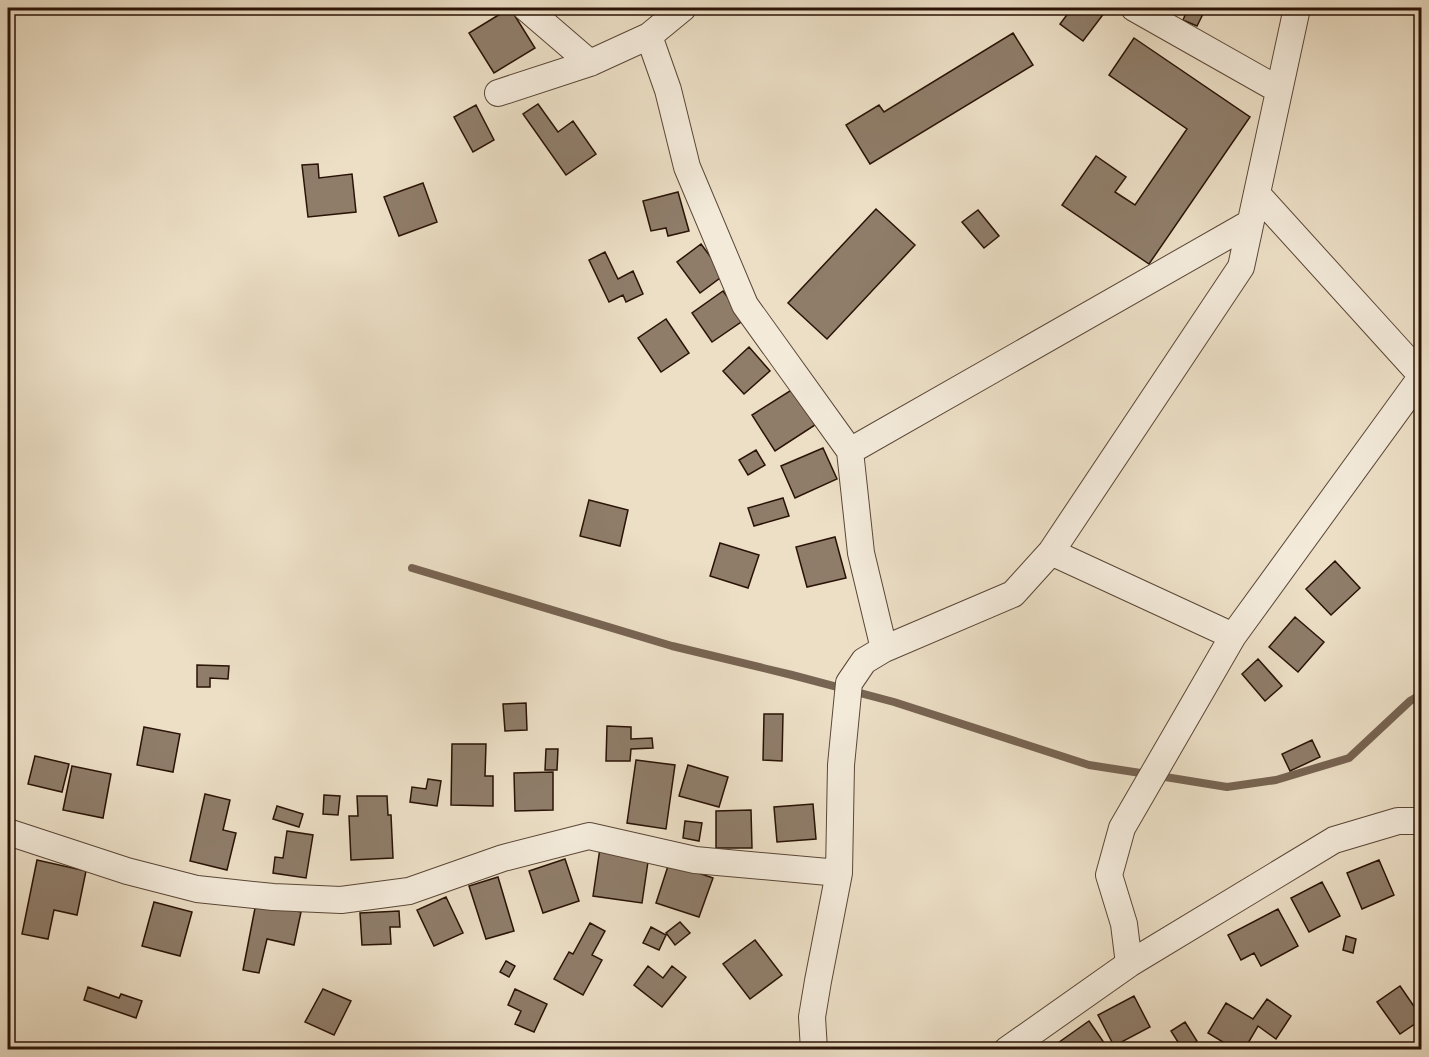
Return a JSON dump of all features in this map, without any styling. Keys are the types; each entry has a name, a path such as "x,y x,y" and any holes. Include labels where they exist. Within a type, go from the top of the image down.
{"street":[{"path":"526,8 590,63"},
{"path":"498,93 590,63 650,36 683,8"},
{"path":"1134,8 1279,90"},
{"path":"814,1050 812,1017 839,873 841,765 849,683 864,662 884,649 1013,594 1052,552 1241,267 1297,8"},
{"path":"650,36 668,90 687,167 745,305 850,451 861,553 884,649"},
{"path":"1129,964 1124,924 1109,875 1122,828 1233,636 1422,376 1257,194"},
{"path":"850,451 1250,223"},
{"path":"1052,552 1233,636"},
{"path":"1007,1050 1129,964 1334,840 1398,821 1422,821"},
{"path":"8,832 127,871 197,890 273,897 341,900 409,891 503,858 589,836 695,860 839,873"}],"building":[{"path":"510,8 535,48 494,73 469,33"},
{"path":"1072,8 1108,8 1083,41 1060,24"},
{"path":"1188,8 1203,14 1197,26 1183,20"},
{"path":"1013,33 1033,65 870,164 846,125 879,105 884,112"},
{"path":"1134,38 1250,117 1149,264 1062,205 1096,156 1126,177 1115,192 1135,205 1187,129 1109,75"},
{"path":"538,104 558,132 573,121 596,154 566,175 523,114"},
{"path":"476,105 494,140 473,152 454,117"},
{"path":"318,164 319,178 352,174 356,212 308,217 302,165"},
{"path":"423,183 437,222 399,236 384,197"},
{"path":"678,192 689,231 668,236 666,228 651,231 643,201"},
{"path":"876,209 915,245 827,339 788,303"},
{"path":"978,210 999,236 984,248 962,222"},
{"path":"701,244 724,275 700,293 677,262"},
{"path":"605,252 618,279 633,271 643,294 626,302 623,295 609,302 589,260"},
{"path":"723,291 744,320 712,342 692,313"},
{"path":"666,319 689,353 661,372 638,338"},
{"path":"749,347 770,371 744,394 723,371"},
{"path":"793,389 815,425 775,451 752,415"},
{"path":"823,448 837,479 795,498 781,466"},
{"path":"756,450 765,465 748,475 739,460"},
{"path":"783,498 789,516 754,526 748,508"},
{"path":"589,500 628,510 620,546 580,536"},
{"path":"835,537 846,578 807,587 796,547"},
{"path":"720,543 759,555 748,588 710,576"},
{"path":"1335,561 1360,588 1331,615 1306,589"},
{"path":"1295,617 1324,642 1298,672 1269,647"},
{"path":"1258,659 1282,686 1265,701 1242,674"},
{"path":"197,665 229,666 228,679 210,678 210,687 197,687"},
{"path":"526,703 527,730 505,731 503,704"},
{"path":"764,714 783,714 782,761 763,760"},
{"path":"607,726 631,727 631,739 652,738 653,748 631,749 630,761 606,761"},
{"path":"144,727 180,734 173,772 137,765"},
{"path":"1312,740 1320,757 1290,771 1282,754"},
{"path":"452,744 486,744 485,776 493,776 493,806 451,805"},
{"path":"546,749 558,749 557,770 545,770"},
{"path":"35,756 69,764 62,792 28,784"},
{"path":"636,760 675,765 666,829 627,823"},
{"path":"688,765 728,777 719,807 679,796"},
{"path":"72,766 111,774 103,818 63,810"},
{"path":"553,772 553,810 515,811 514,773"},
{"path":"428,779 441,781 437,806 410,802 412,787 426,789"},
{"path":"205,794 230,800 223,830 236,833 227,870 190,861"},
{"path":"324,795 340,796 338,815 323,814"},
{"path":"357,796 387,796 388,815 391,815 393,858 351,860 349,816 358,816"},
{"path":"813,804 816,839 777,842 774,807"},
{"path":"277,806 303,814 299,827 273,819"},
{"path":"751,810 752,848 716,848 716,811"},
{"path":"685,821 702,823 699,841 683,838"},
{"path":"287,831 313,835 306,878 273,873 275,857 283,858"},
{"path":"600,848 649,855 642,903 593,896"},
{"path":"565,859 579,901 543,913 529,871"},
{"path":"37,860 86,871 77,915 54,910 48,939 22,934"},
{"path":"1379,860 1394,895 1362,909 1347,873"},
{"path":"669,863 713,878 699,917 656,903"},
{"path":"498,877 514,931 486,939 469,886"},
{"path":"1322,882 1340,916 1309,932 1291,898"},
{"path":"446,897 463,933 434,946 417,910"},
{"path":"154,902 192,912 180,956 142,946"},
{"path":"256,903 301,912 294,945 267,939 259,973 243,970"},
{"path":"1278,909 1298,946 1261,966 1254,953 1241,960 1228,935"},
{"path":"399,911 400,927 390,927 391,944 362,945 360,913"},
{"path":"680,922 690,933 675,945 666,933"},
{"path":"590,923 605,931 592,955 602,960 583,995 554,979 569,952 573,954"},
{"path":"651,927 666,935 659,950 643,943"},
{"path":"1346,936 1356,939 1353,953 1343,950"},
{"path":"755,940 782,975 750,999 723,964"},
{"path":"506,961 515,966 509,977 500,972"},
{"path":"648,966 663,978 672,966 686,977 662,1007 634,985"},
{"path":"1400,986 1422,1019 1400,1034 1377,1002"},
{"path":"88,987 119,998 121,994 142,1001 136,1018 84,1000"},
{"path":"323,989 351,1001 334,1035 305,1022"},
{"path":"515,989 547,1004 534,1032 515,1024 521,1011 508,1005"},
{"path":"1134,996 1150,1027 1114,1046 1098,1015"},
{"path":"1267,999 1291,1016 1276,1039 1258,1026 1244,1050 1236,1050 1208,1033 1226,1003 1253,1019"},
{"path":"1089,1021 1109,1050 1048,1050"},
{"path":"1185,1022 1197,1041 1183,1050 1171,1031"}],"waterway":[{"path":"412,568 672,646 894,702 1089,765 1147,774"},
{"path":"1159,776 1227,787 1276,780 1349,758 1410,701 1422,694"}]}
